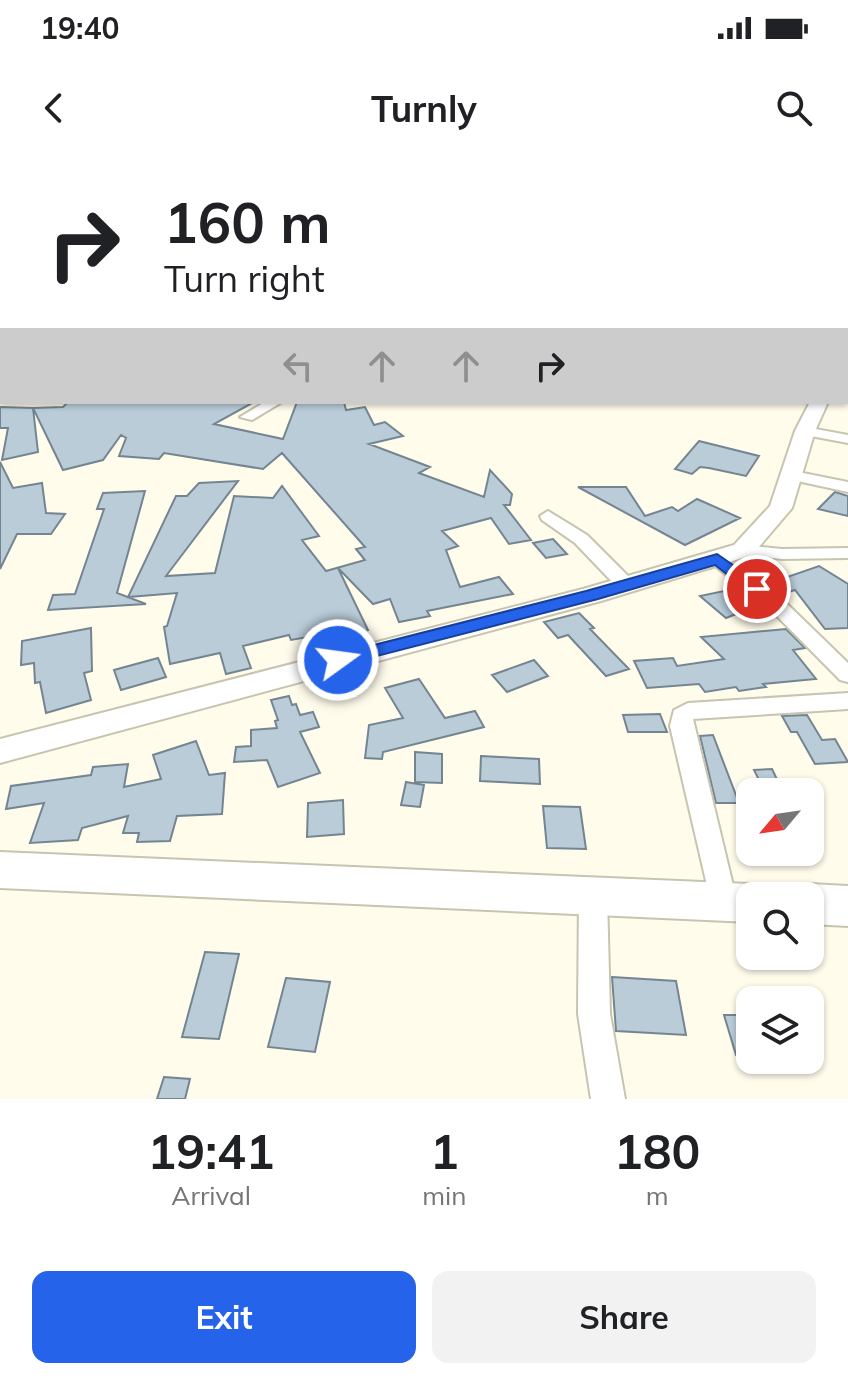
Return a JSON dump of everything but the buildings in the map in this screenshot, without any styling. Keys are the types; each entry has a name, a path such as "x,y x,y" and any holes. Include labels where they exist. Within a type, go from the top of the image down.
{"main road":[{"path":"0,870 736,902"},
{"path":"824,905 848,906"}],"street":[{"path":"247,417 271,404"},
{"path":"730,554 781,508 805,431 818,404"},
{"path":"805,431 848,439"},
{"path":"793,476 848,487"},
{"path":"548,516 581,539 626,585"},
{"path":"0,751 626,585 730,554 848,553"},
{"path":"730,554 848,675"},
{"path":"736,902 681,726 682,716 688,711 848,701"},
{"path":"593,896 594,1014 608,1099"}],"route":[{"path":"338,660 592,595 717,559 757,589"}]}
